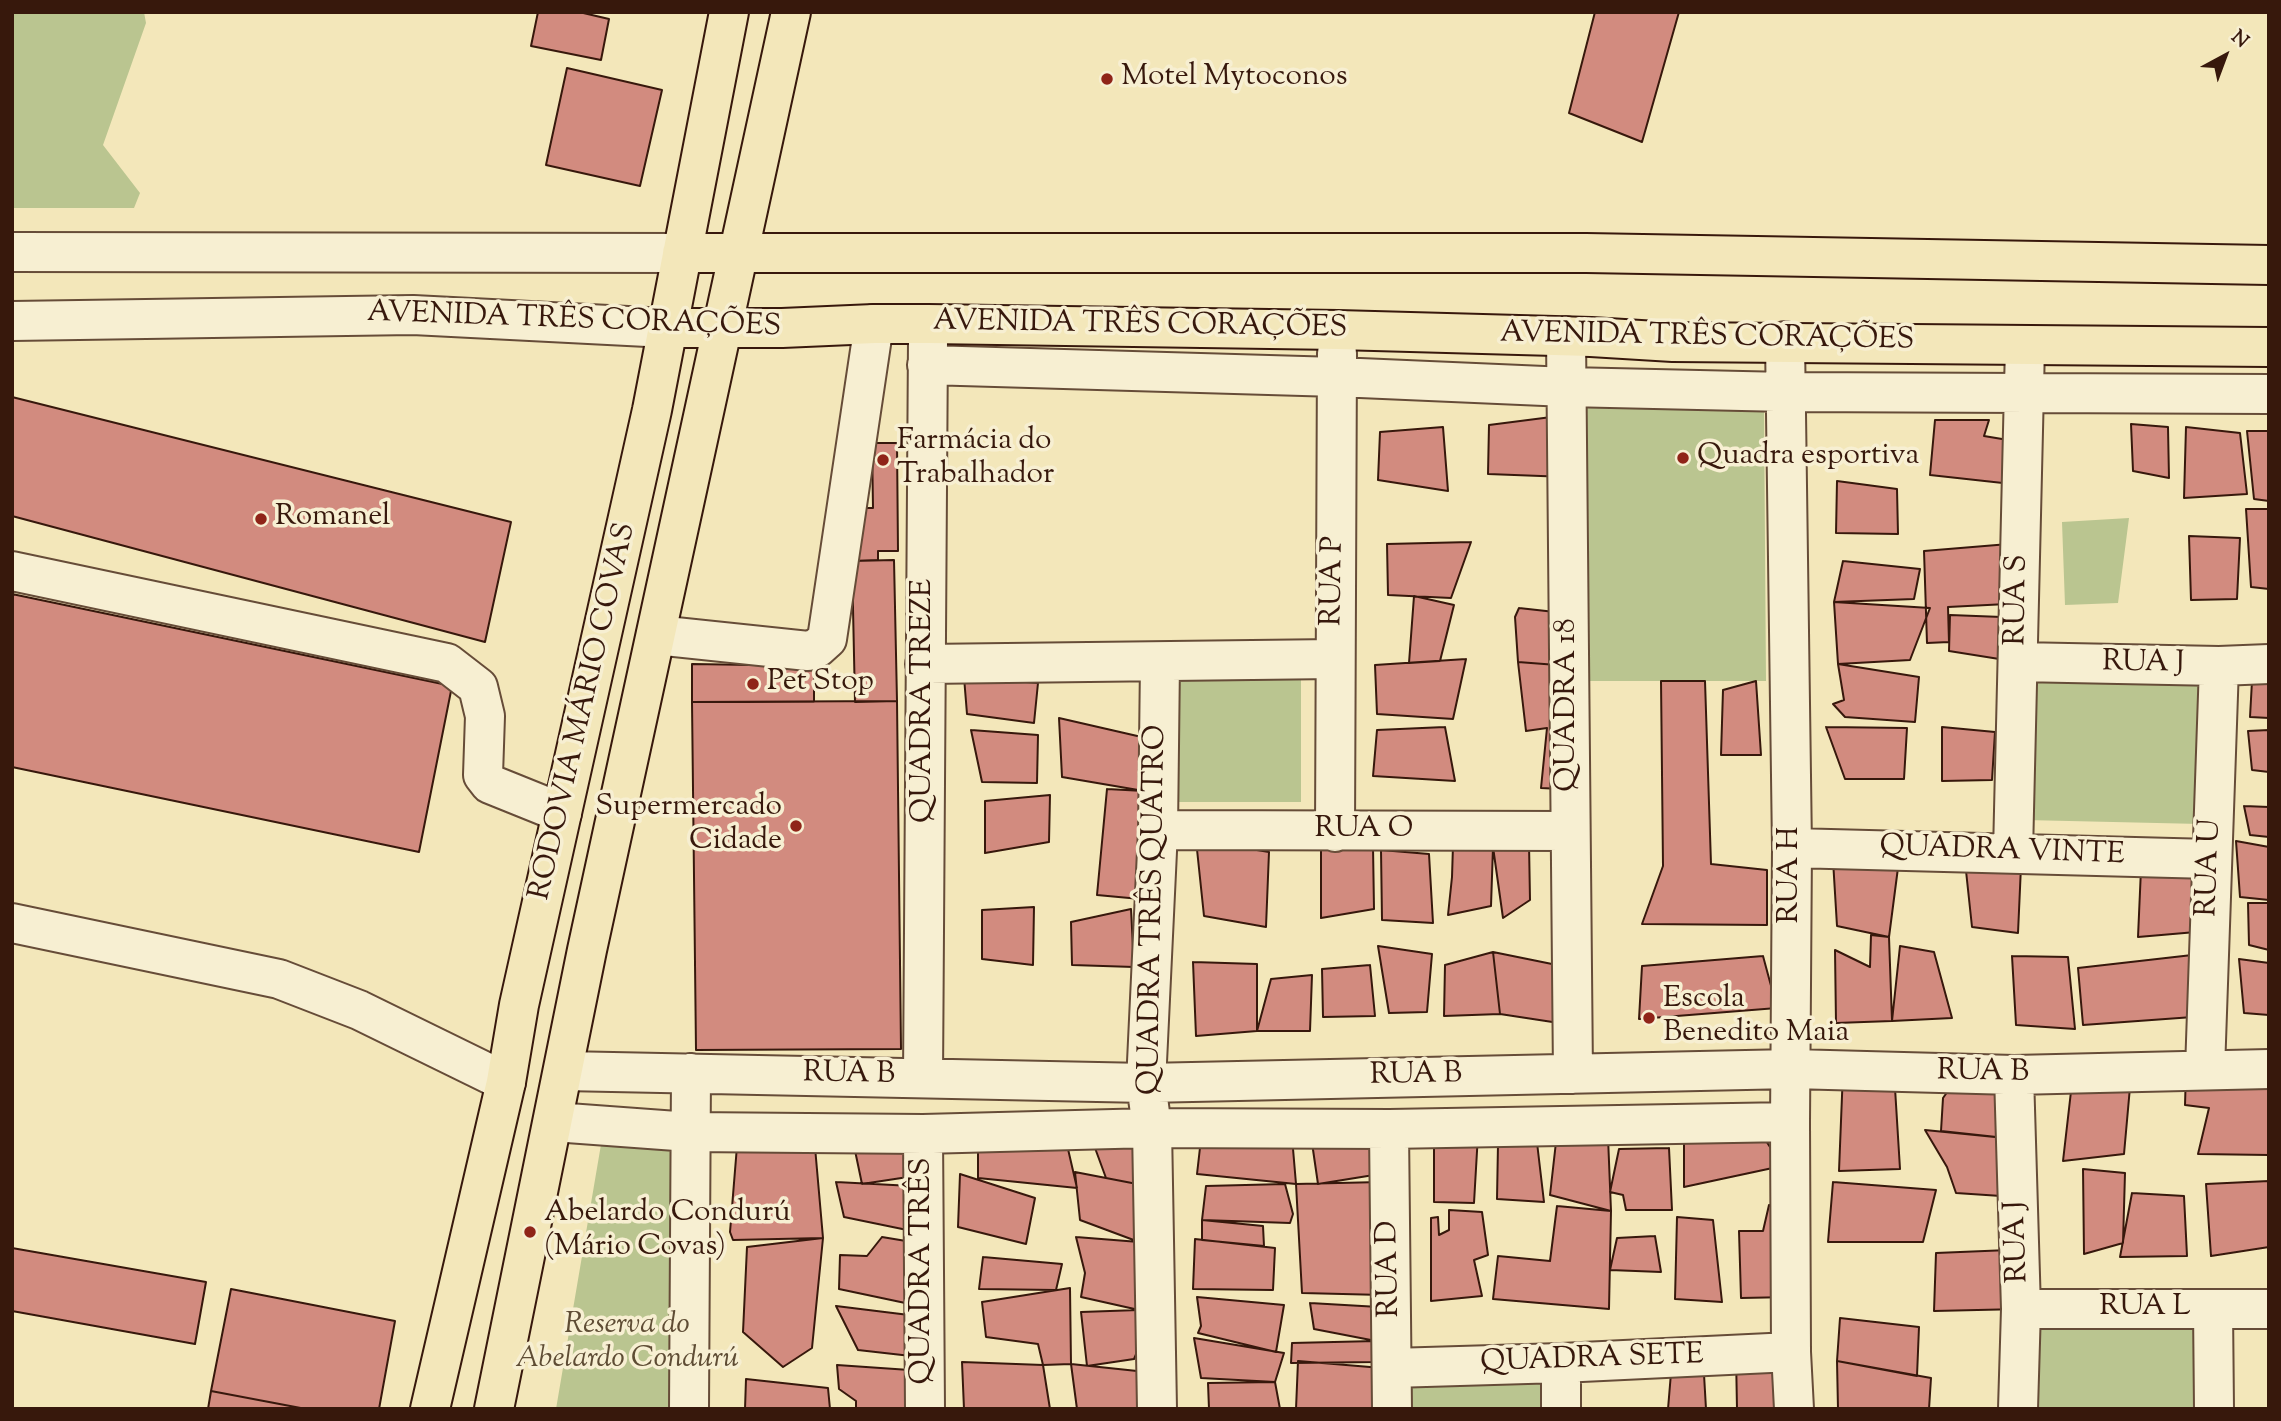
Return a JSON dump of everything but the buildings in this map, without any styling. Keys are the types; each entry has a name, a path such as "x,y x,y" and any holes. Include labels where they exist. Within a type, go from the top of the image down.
{"main road":[{"name":"RODOVIA MÁRIO COVAS","path":"430,1409 506,1082 519,1005 652,410 729,12"},
{"name":"RODOVIA MÁRIO COVAS","path":"494,1409 587,950 791,12"},
{"name":"AVENIDA TRÊS CORAÇÕES","path":"682,253 1586,253 2269,265"},
{"name":"AVENIDA TRÊS CORAÇÕES","path":"667,328 929,324 1338,330 1566,336 1673,342 2269,347"}],"street":[{"name":"AVENIDA TRÊS CORAÇÕES","path":"12,252 682,253"},
{"name":"AVENIDA TRÊS CORAÇÕES","path":"12,321 413,315 667,328"},
{"path":"656,635 808,650 817,648 827,639 874,324"},
{"name":"QUADRA TREZE","path":"923,1078 929,324"},
{"name":"RUA P","path":"1335,832 1338,330"},
{"name":"QUADRA 18","path":"1566,336 1573,1074"},
{"name":"RUA H","path":"1785,341 1793,848 1790,1122 1791,1352 1794,1409"},
{"name":"RUA S","path":"2013,853 2025,346"},
{"path":"928,365 1786,392 2269,394"},
{"path":"12,571 447,663 478,687 485,716 483,775 490,784 562,813"},
{"path":"925,664 1334,659"},
{"name":"QUADRA TRÊS QUATRO","path":"1157,1409 1152,1128 1146,1083 1158,830 1160,662"},
{"name":"RUA J","path":"2018,662 2218,666 2269,664"},
{"name":"RUA U","path":"2205,1070 2218,666"},
{"name":"RUA O","path":"1158,830 1570,831"},
{"name":"QUADRA VINTE","path":"1793,848 2211,859"},
{"path":"12,923 279,979 359,1010 506,1082"},
{"name":"RUA B","path":"564,1071 1146,1083 1792,1069 2014,1075 2269,1069"},
{"path":"689,1409 691,1073"},
{"name":"RUA J","path":"2014,1075 2021,1309 2018,1409"},
{"name":"RUA B","path":"554,1122 690,1132 923,1134 1152,1128 1389,1129 1790,1122"},
{"name":"RUA D","path":"1389,1129 1392,1409"},
{"name":"QUADRA TRÊS","path":"923,1134 925,1409"},
{"name":"RUA L","path":"2021,1309 2269,1309"},
{"path":"2213,1309 2214,1409"},
{"name":"QUADRA SETE","path":"1392,1368 1791,1352"},
{"path":"1561,1363 1561,1409"}],"green space":[{"path":"12,12 144,12 146,23 103,145 140,193 134,208 12,208"},
{"path":"1764,407 1766,681 1590,681 1587,408"},
{"path":"2129,518 2118,603 2065,605 2062,522"},
{"path":"2027,650 2203,654 2201,824 2025,820"},
{"path":"1171,672 1301,673 1301,802 1172,802"},
{"name":"Reserva do Abelardo Condurú","path":"605,1121 688,1121 687,1409 556,1409"},
{"path":"2208,1322 2209,1409 2034,1409 2036,1323"},
{"path":"1557,1349 1558,1409 1383,1409 1382,1350"}],"place":[{"name":"Motel Mytoconos","path":"1107,79"},
{"name":"Quadra esportiva","path":"1683,458"},
{"name":"Farmácia do Trabalhador","path":"883,460"},
{"name":"Romanel","path":"261,519"},
{"name":"Pet Stop","path":"753,684"},
{"name":"Supermercado Cidade","path":"796,826"},
{"name":"Escola Benedito Maia","path":"1649,1018"},
{"name":"Abelardo Condurú (Mário Covas)","path":"530,1232"}]}
